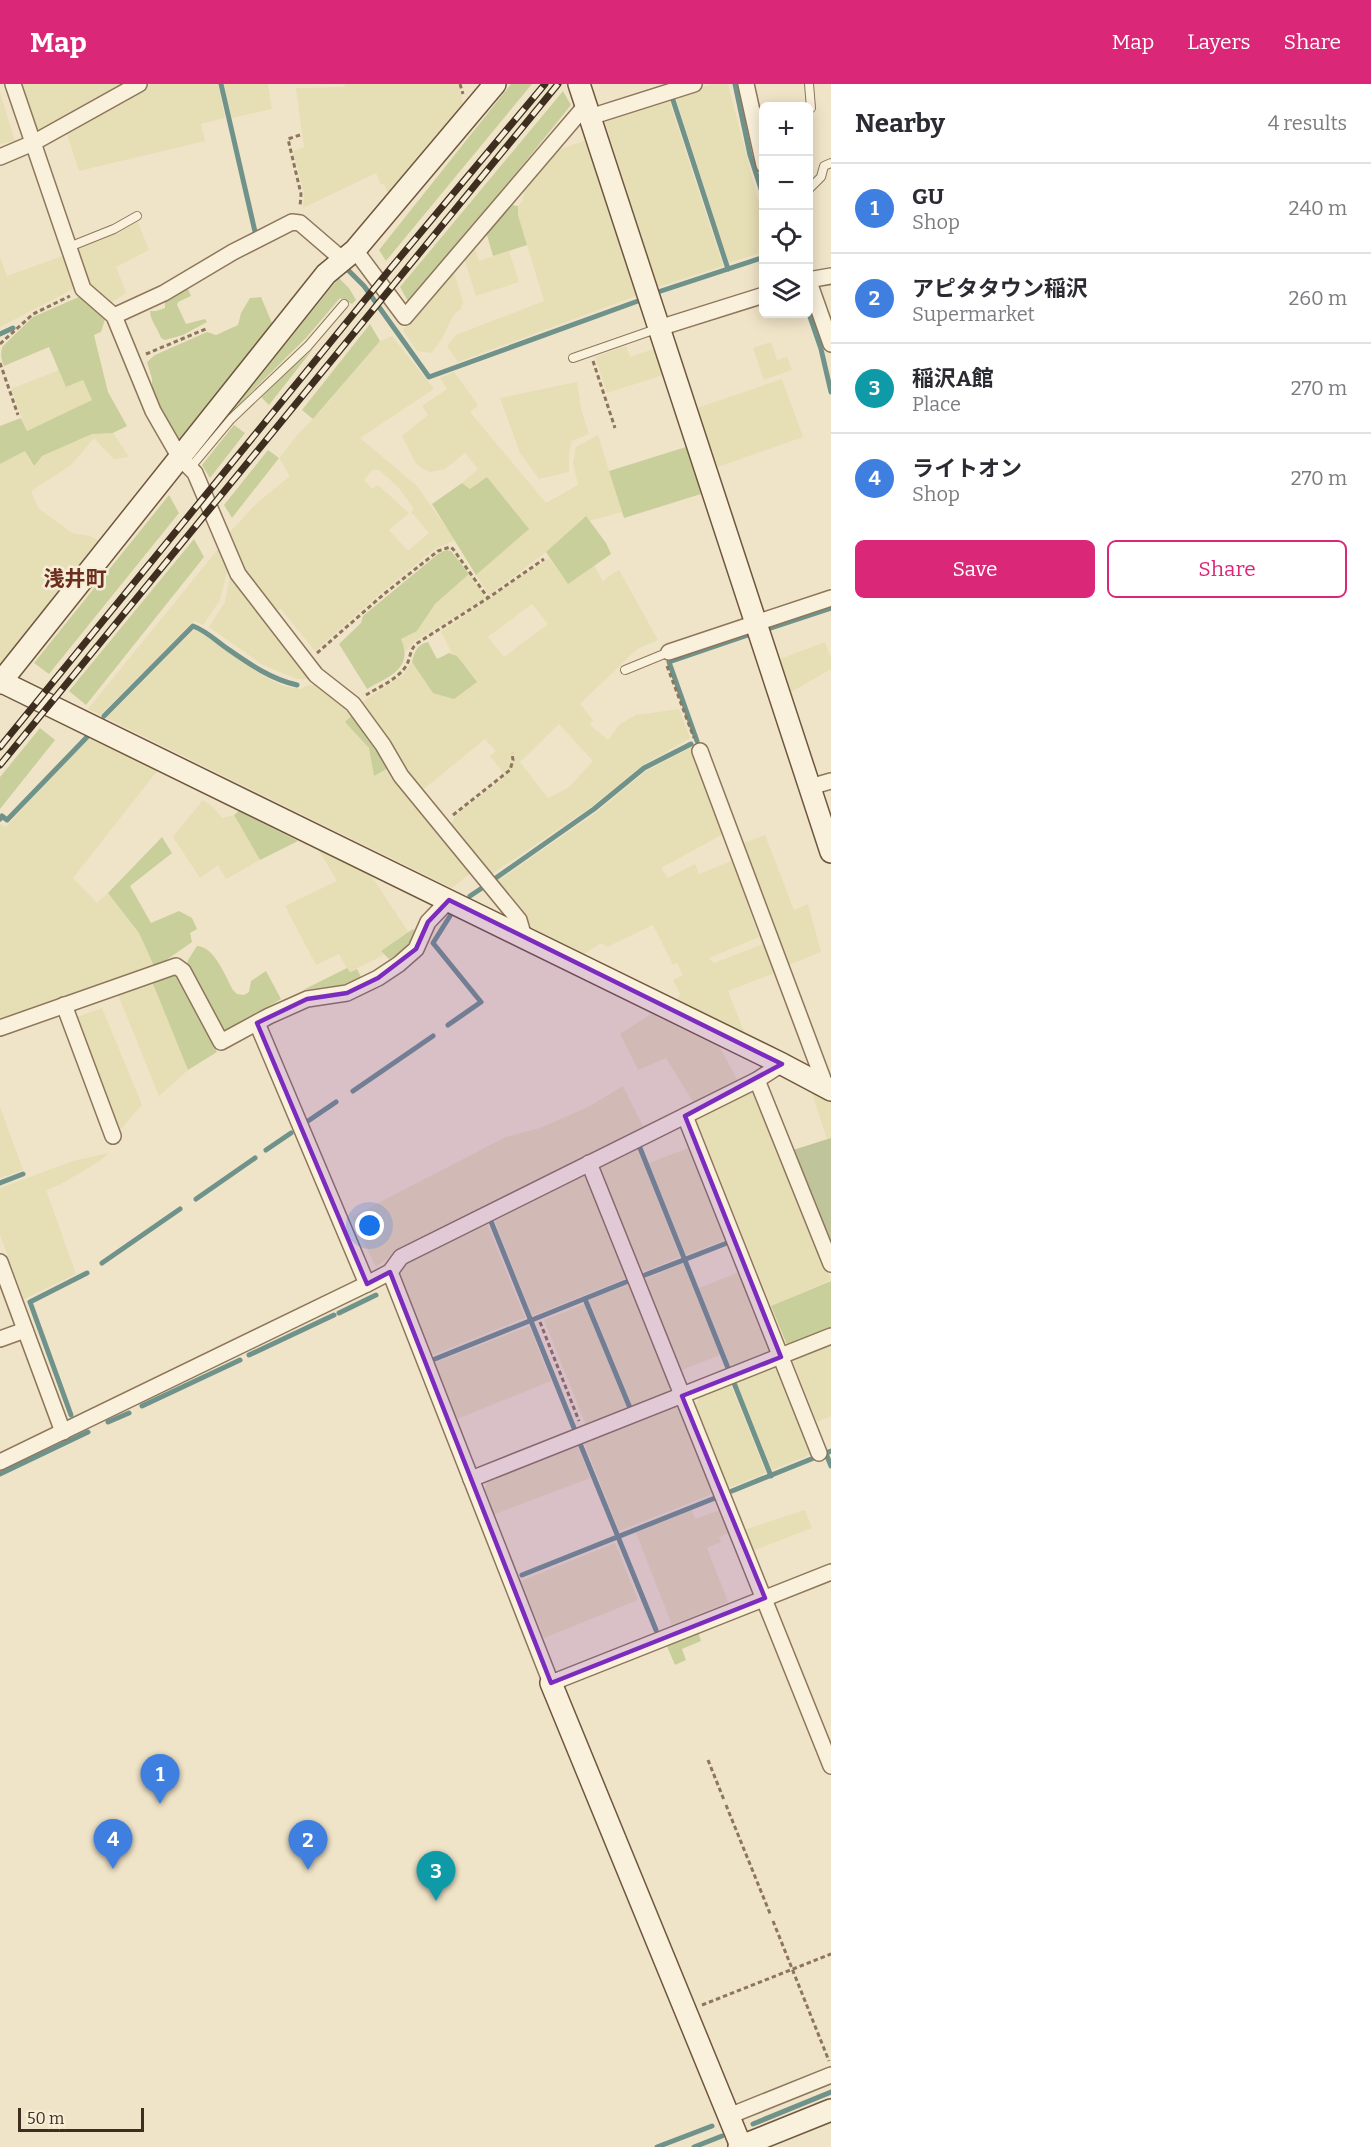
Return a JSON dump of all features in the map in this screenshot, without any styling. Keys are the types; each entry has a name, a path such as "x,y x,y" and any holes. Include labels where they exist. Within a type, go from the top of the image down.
{"street":[{"path":"13,84 83,289 114,316 153,411 185,463 195,473 238,574 316,675 353,704 383,745 401,776 519,920 524,938"},
{"path":"0,157 33,143 139,84"},
{"path":"495,84 349,255 327,274 185,463 0,682 449,900 782,1064 828,1089"},
{"path":"579,84 831,852"},
{"path":"114,316 164,293 233,252 292,222 300,223 349,255 405,317 588,111 694,84"},
{"path":"746,84 762,156"},
{"path":"813,279 831,276"},
{"path":"813,292 831,344"},
{"path":"659,328 759,297"},
{"path":"666,654 831,598"},
{"path":"700,751 828,1089"},
{"path":"810,787 831,781"},
{"path":"0,1028 176,966 183,971 221,1042 307,999 346,993 378,978 416,949 428,922 449,900"},
{"path":"64,1005 113,1136"},
{"path":"257,1023 367,1284"},
{"path":"0,1461 367,1284 390,1272 401,1257 757,1080 782,1064"},
{"path":"757,1080 831,1264"},
{"path":"684,1116 819,1453"},
{"path":"590,1163 831,1766"},
{"path":"0,1262 63,1432"},
{"path":"390,1272 552,1683 741,2147 831,2110"},
{"path":"0,1339 25,1330"},
{"path":"471,1479 831,1336"},
{"path":"552,1683 831,1572"},
{"path":"729,2116 831,2075"}],"lane":[{"path":"809,84 811,102"},
{"path":"813,185 821,177 824,166 831,163"},
{"path":"69,247 114,229 137,216"},
{"path":"185,463 308,346 344,304"},
{"path":"573,358 659,328"},
{"path":"625,670 666,654"}],"path":[{"path":"296,223 301,206 301,194 288,139 300,135"},
{"path":"0,344 33,314 83,289"},
{"path":"132,360 208,328"},
{"path":"590,352 615,428"},
{"path":"0,363 18,415"},
{"path":"306,663 384,594 446,547 453,549 488,598"},
{"path":"353,704 400,673 409,661 409,653 416,644 544,559"},
{"path":"666,654 700,751"},
{"path":"446,830 455,812 510,770 513,760 512,753"},
{"path":"540,1322 584,1435"},
{"path":"708,1760 724,1800"},
{"path":"726,1805 831,2066"},
{"path":"686,2012 831,1954"}],"highlighted area":[{"path":"449,900 782,1064 685,1116 781,1357 682,1396 765,1598 551,1683 390,1272 367,1284 257,1023 307,999 347,993 378,978 416,949 428,922"}],"shaded area":[{"path":"19,84 129,84 40,133 36,132"},
{"path":"151,84 218,84 225,118 201,124 205,141 79,171 66,131"},
{"path":"224,84 268,84 272,109 232,118"},
{"path":"344,84 458,84 464,106 389,196 376,173 303,208 304,193 293,151 304,147 296,88 345,87"},
{"path":"711,84 728,84 759,203 759,253 729,263 675,96"},
{"path":"0,92 15,141 0,144"},
{"path":"668,97 723,266 658,287 605,123 608,117"},
{"path":"586,140 636,296 458,362 447,346 456,335 544,301 518,215 518,206 522,202 528,177 546,155"},
{"path":"137,220 149,250 116,267 126,293 108,305 89,286 75,249"},
{"path":"473,242 479,261 509,251 519,282 476,296 463,255"},
{"path":"65,255 77,287 0,327 0,257 7,276"},
{"path":"451,269 463,302 461,309 454,314 442,339 431,353 417,351 403,330"},
{"path":"392,336 434,389 360,438 417,486 455,540 435,549 315,651 281,609 271,612 240,570 226,536 257,503 290,476 279,458 380,341","holes":["372,470 379,470 398,487 414,509 411,512 429,533 408,551 389,530 409,513 378,485 372,489 364,480"]},
{"path":"771,342 777,360 787,357 792,370 764,380 753,348"},
{"path":"626,346 630,357 654,349 663,375 607,393 595,357"},
{"path":"59,370 66,387 83,380 92,400 27,431 11,389"},
{"path":"454,372 478,405 470,412 546,503 578,485 573,463 576,447 598,435 622,512 589,521 585,516 546,552 489,595 476,575 528,529 462,483 478,469 465,453 445,469 430,472 415,462 402,436 428,415 422,406 447,389 440,378"},
{"path":"782,379 803,437 718,467 697,408"},
{"path":"577,382 581,409 589,434 572,441 569,452 569,472 539,479 520,453 500,398"},
{"path":"113,433 129,457 114,459 94,438 71,465 31,491 38,508 72,533 90,536 102,542 2,666 0,665 0,464 25,451 33,466 42,456 92,434"},
{"path":"219,548 228,567 220,600 203,625 194,621 100,715 88,709"},
{"path":"549,558 568,583 594,565 603,582 619,570 658,640 637,649 580,704 593,720 590,725 608,740 620,724 636,715 679,709 690,738 643,765 591,807 489,876 452,831 451,824 456,815 506,776 490,756 496,751 485,739 419,793 359,706 403,675 412,662 434,693 476,683 457,656 452,653 441,632","holes":["532,604 548,624 504,657 488,637","559,724 593,761 568,788 548,798 520,762"]},
{"path":"469,574 486,598 415,641 405,652 401,639 417,631 435,604"},
{"path":"234,575 313,679 297,679 263,665 209,627 225,602 230,576"},
{"path":"194,630 202,633 262,675 283,686 301,689 305,686 320,684 355,712 345,722 369,748 374,776 390,767 473,871 452,888 106,718"},
{"path":"825,642 831,658 831,669 791,692 780,659"},
{"path":"88,737 157,771 73,878 97,903 108,893 139,933 155,968 0,1024 0,824 6,827"},
{"path":"694,746 725,833 661,868 668,878 695,864 699,874 732,861 759,937 709,958 714,963 766,943 777,972 728,991 745,1034 677,1000 680,994 673,980 683,975 677,963 673,965 653,925 607,947 601,943 584,954 530,927 495,883 598,811 646,771"},
{"path":"203,800 222,818 234,815 260,860 226,879 218,865 200,878 173,837"},
{"path":"765,835 794,910 808,904 821,952 786,966 741,844"},
{"path":"318,849 370,874 409,933 381,951 384,955 349,972 339,954 316,965 285,906 337,881"},
{"path":"151,979 188,1070 159,1096 117,992"},
{"path":"102,1008 142,1105 118,1132 74,1018"},
{"path":"651,1014 719,1046 739,1083 695,1105 666,1058 638,1070 620,1034"},
{"path":"623,1086 645,1130 391,1256 376,1267 351,1217 506,1137 540,1128 590,1106"},
{"path":"748,1087 756,1090 831,1280 771,1306 694,1114"},
{"path":"812,1093 831,1102 831,1138 827,1139"},
{"path":"0,1107 23,1170 0,1178"},
{"path":"635,1143 680,1257 640,1273 599,1169 599,1164"},
{"path":"691,1147 727,1239 686,1255 649,1163"},
{"path":"109,1153 100,1161 46,1190 76,1274 24,1299 0,1235 0,1188 73,1161"},
{"path":"581,1171 587,1174 629,1277 532,1316 492,1214"},
{"path":"485,1218 525,1318 431,1356 398,1270 403,1259"},
{"path":"683,1263 720,1355 679,1371 643,1280"},
{"path":"740,1272 771,1350 770,1353 731,1368 699,1288"},
{"path":"631,1283 671,1384 667,1394 633,1408 589,1300"},
{"path":"585,1304 629,1411 589,1427 586,1425 544,1320"},
{"path":"529,1326 551,1381 457,1419 434,1363"},
{"path":"831,1343 831,1416 817,1422 792,1359"},
{"path":"778,1364 814,1453 772,1470 736,1381"},
{"path":"730,1383 766,1473 726,1489 694,1410 700,1396"},
{"path":"674,1406 682,1410 715,1493 619,1531 584,1442"},
{"path":"577,1445 590,1478 493,1515 484,1492 487,1481"},
{"path":"692,1510 695,1519 720,1510 729,1533 719,1537 721,1542 707,1548 728,1602 672,1625 636,1533"},
{"path":"805,1510 812,1528 752,1551 744,1530"},
{"path":"615,1543 638,1600 544,1638 521,1581"}],"green space":[{"path":"511,84 532,84 386,261 379,250"},
{"path":"563,91 571,105 410,305 400,287"},
{"path":"512,205 518,206 518,215 527,245 493,256 485,228 495,216 507,212"},
{"path":"339,278 356,300 352,304 340,298 306,338 225,418"},
{"path":"184,287 188,289 191,296 178,302 177,305 186,324 205,319 207,322 183,335 165,340 161,338 150,311 165,308 165,297"},
{"path":"81,296 105,319 101,332 94,335 108,392 127,426 113,433 92,434 42,456 34,466 25,451 0,464 0,426 21,418 27,431 92,400 83,380 66,387 49,347 4,366 1,356 3,346 33,317"},
{"path":"261,297 272,323 270,332 177,443 152,394 152,379 147,362 155,355 207,332 216,335 238,325 241,313 250,298"},
{"path":"370,324 380,341 313,419 302,410"},
{"path":"313,349 269,405 260,396"},
{"path":"234,425 245,433 210,478 202,465"},
{"path":"686,447 701,494 624,518 609,471"},
{"path":"268,450 279,458 232,518 224,505"},
{"path":"487,477 529,529 476,575 432,504 462,483 470,489"},
{"path":"169,495 179,513 49,674 34,663"},
{"path":"586,516 606,543 611,554 568,584 546,552"},
{"path":"194,539 204,557 86,705 69,691"},
{"path":"446,550 451,551 469,574 435,604 417,631 401,639 404,649 402,665 391,675 367,689 339,644 361,623 363,616 438,554"},
{"path":"428,642 437,659 449,653 457,656 477,682 454,699 433,693 412,662 419,647"},
{"path":"355,712 390,767 374,776 369,748 345,722"},
{"path":"40,728 55,740 0,809 0,777"},
{"path":"239,811 298,841 260,860 234,815"},
{"path":"162,837 172,853 130,886 151,923 179,911 192,918 197,929 190,933 192,942 155,968 139,933 108,893"},
{"path":"413,929 417,935 398,954 389,959 381,951"},
{"path":"197,946 209,951 214,957 237,994 244,995 249,992 251,981 266,971 281,999 226,1031 221,1028 187,966"},
{"path":"347,968 350,972 357,969 361,977 347,984 303,990"},
{"path":"168,972 175,975 217,1052 188,1070 151,979"},
{"path":"831,1138 831,1246 790,1151"},
{"path":"831,1281 831,1327 787,1345 771,1306"},
{"path":"698,1631 701,1641 682,1649 686,1660 675,1665 666,1644"}],"waterway":[{"path":"221,84 256,236"},
{"path":"735,84 750,155 759,183"},
{"path":"672,97 728,269"},
{"path":"661,291 759,259"},
{"path":"348,270 364,286 429,377 638,301"},
{"path":"810,318 821,349 831,392"},
{"path":"0,334 13,328"},
{"path":"771,628 831,608"},
{"path":"104,716 193,626 260,670 297,685"},
{"path":"697,741 669,662 748,635"},
{"path":"0,819 2,816 7,820 87,737"},
{"path":"493,880 594,809 644,768 691,744"},
{"path":"470,896 485,886"},
{"path":"448,1025 481,1002 433,943 450,916"},
{"path":"353,1091 433,1036"},
{"path":"308,1121 336,1102"},
{"path":"266,1150 291,1133"},
{"path":"638,1143 728,1368"},
{"path":"196,1199 255,1158"},
{"path":"0,1183 23,1174"},
{"path":"102,1263 180,1209"},
{"path":"490,1219 574,1428"},
{"path":"645,1275 727,1243"},
{"path":"71,1415 30,1302 87,1273"},
{"path":"435,1359 626,1282"},
{"path":"339,1313 376,1295"},
{"path":"585,1299 630,1408"},
{"path":"249,1355 334,1315"},
{"path":"142,1406 240,1360"},
{"path":"734,1383 771,1476"},
{"path":"108,1422 129,1413"},
{"path":"0,1474 88,1432"},
{"path":"581,1446 656,1630"},
{"path":"825,1451 831,1466"},
{"path":"732,1491 831,1451"},
{"path":"522,1575 715,1498"},
{"path":"753,2124 831,2092"},
{"path":"657,2147 712,2126"},
{"path":"694,2147 722,2136"}],"railway":[{"path":"0,747 391,268 545,84"},
{"path":"0,765 558,84"}],"place":[{"name":"GU","path":"160,1804"},
{"name":"ライトオン","path":"113,1869"},
{"name":"アピタタウン稲沢","path":"308,1870"},
{"name":"稲沢A館","path":"436,1901"}],"district":[{"name":"浅井町","path":"75,579"}]}
